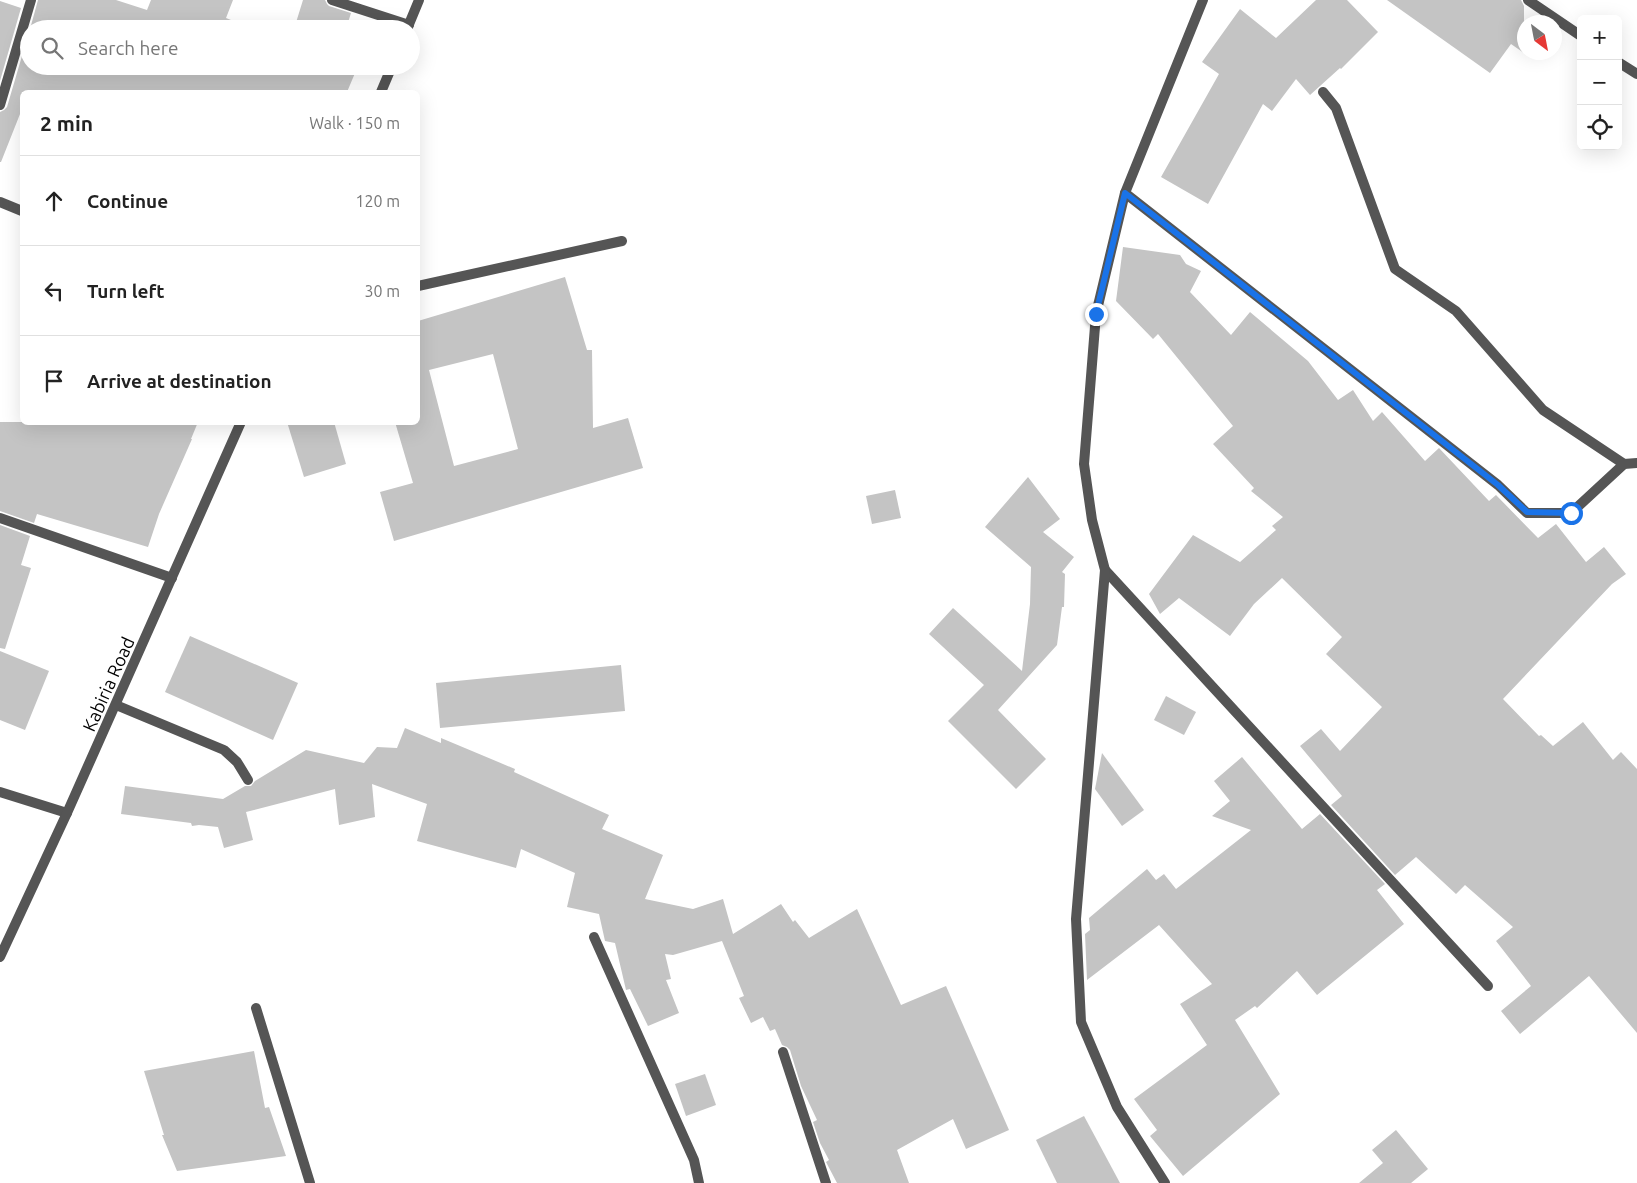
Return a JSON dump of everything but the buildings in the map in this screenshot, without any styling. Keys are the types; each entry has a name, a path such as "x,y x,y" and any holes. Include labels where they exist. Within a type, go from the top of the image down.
{"street":[{"path":"25,20 31,0"},
{"path":"332,0 388,20"},
{"path":"411,20 419,0"},
{"path":"1165,1183 1117,1107 1080,1022 1076,919 1105,570 1092,520 1084,464 1096,314 1125,193 1203,0"},
{"path":"1528,0 1577,33"},
{"path":"0,105 20,37"},
{"path":"1622,65 1637,74"},
{"path":"382,90 388,75"},
{"path":"1323,92 1336,108 1395,270 1456,312 1544,410 1624,464"},
{"path":"1125,193 1498,485 1527,512 1571,513 1624,464 1637,463"},
{"path":"0,202 20,210"},
{"path":"420,286 622,241"},
{"name":"Kabiria Road","path":"0,957 116,706 240,425"},
{"path":"0,518 172,578"},
{"path":"1105,570 1488,986"},
{"path":"116,706 224,750 237,762 248,780"},
{"path":"0,792 67,813"},
{"path":"594,937 694,1160 699,1183"},
{"path":"256,1008 310,1183"},
{"path":"782,1052 826,1183"}],"route":[{"path":"1096,314 1125,193 1498,485 1527,512 1571,513"}]}
